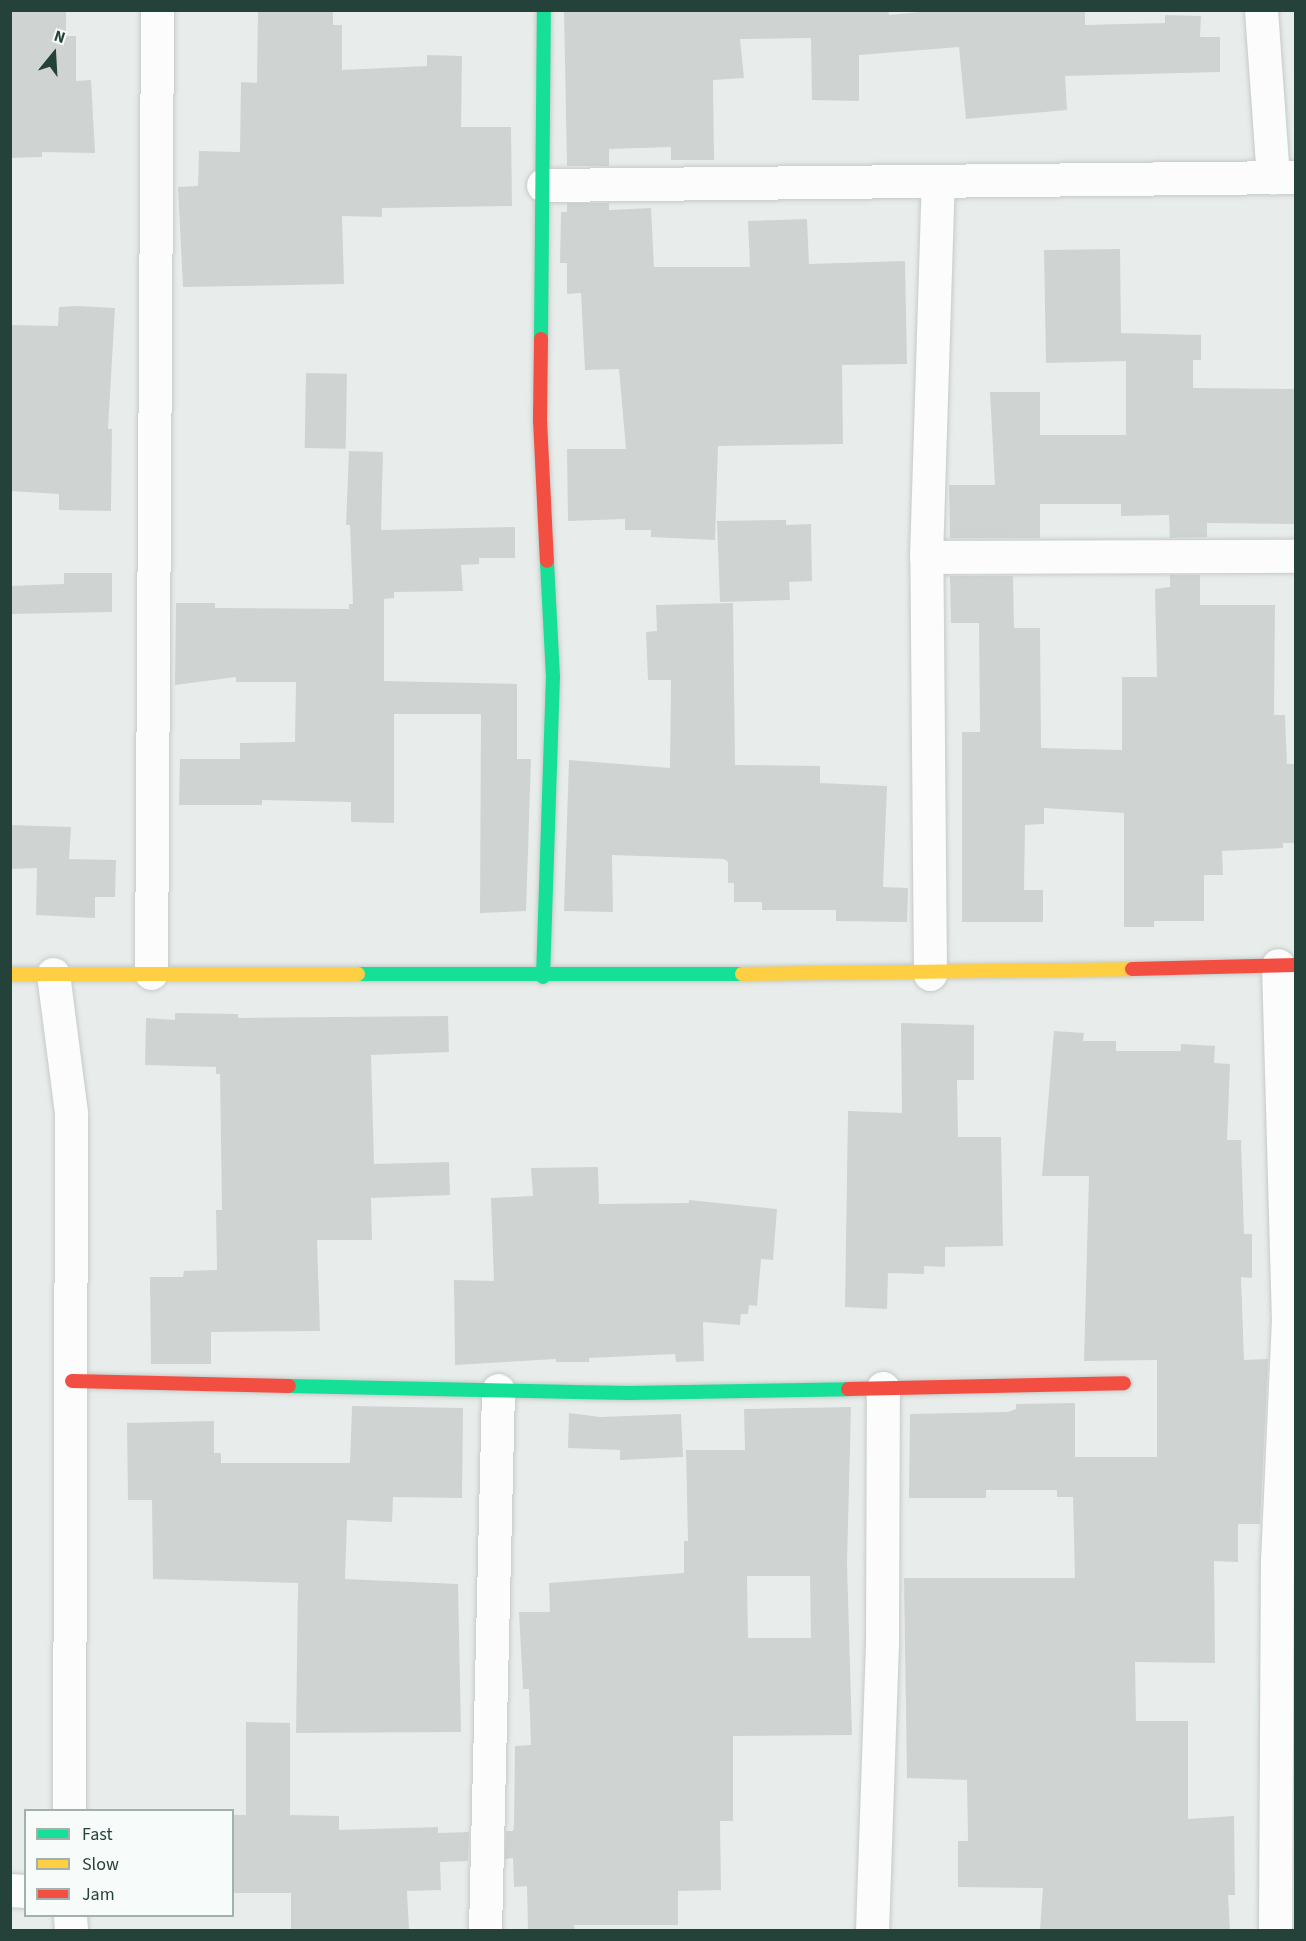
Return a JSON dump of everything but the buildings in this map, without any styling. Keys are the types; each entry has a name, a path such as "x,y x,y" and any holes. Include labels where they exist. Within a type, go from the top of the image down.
{"street":[{"path":"151,974 157,10"},
{"path":"543,977 553,677 540,420 544,10"},
{"path":"543,185 1284,178 1261,10"},
{"path":"930,974 926,557 938,181"},
{"path":"926,557 1296,556"},
{"path":"10,974 543,977 930,974 1287,965 1288,1322 1277,1560 1275,1930"},
{"path":"53,974 71,1113 69,1809"},
{"path":"72,1381 629,1393 1124,1383"},
{"path":"872,1930 882,1642 883,1388"},
{"path":"485,1930 498,1390"}],"traffic: fast":[{"path":"541,339 544,10"},
{"path":"543,977 553,677 547,561"},
{"path":"358,974 742,974"},
{"path":"289,1386 629,1393 848,1389"}],"traffic: slow":[{"path":"742,974 1132,969"},
{"path":"10,974 358,974"}],"traffic: jam":[{"path":"541,339 540,420 547,561"},
{"path":"1132,969 1296,965"},
{"path":"72,1381 289,1386"},
{"path":"848,1389 1124,1383"}]}
